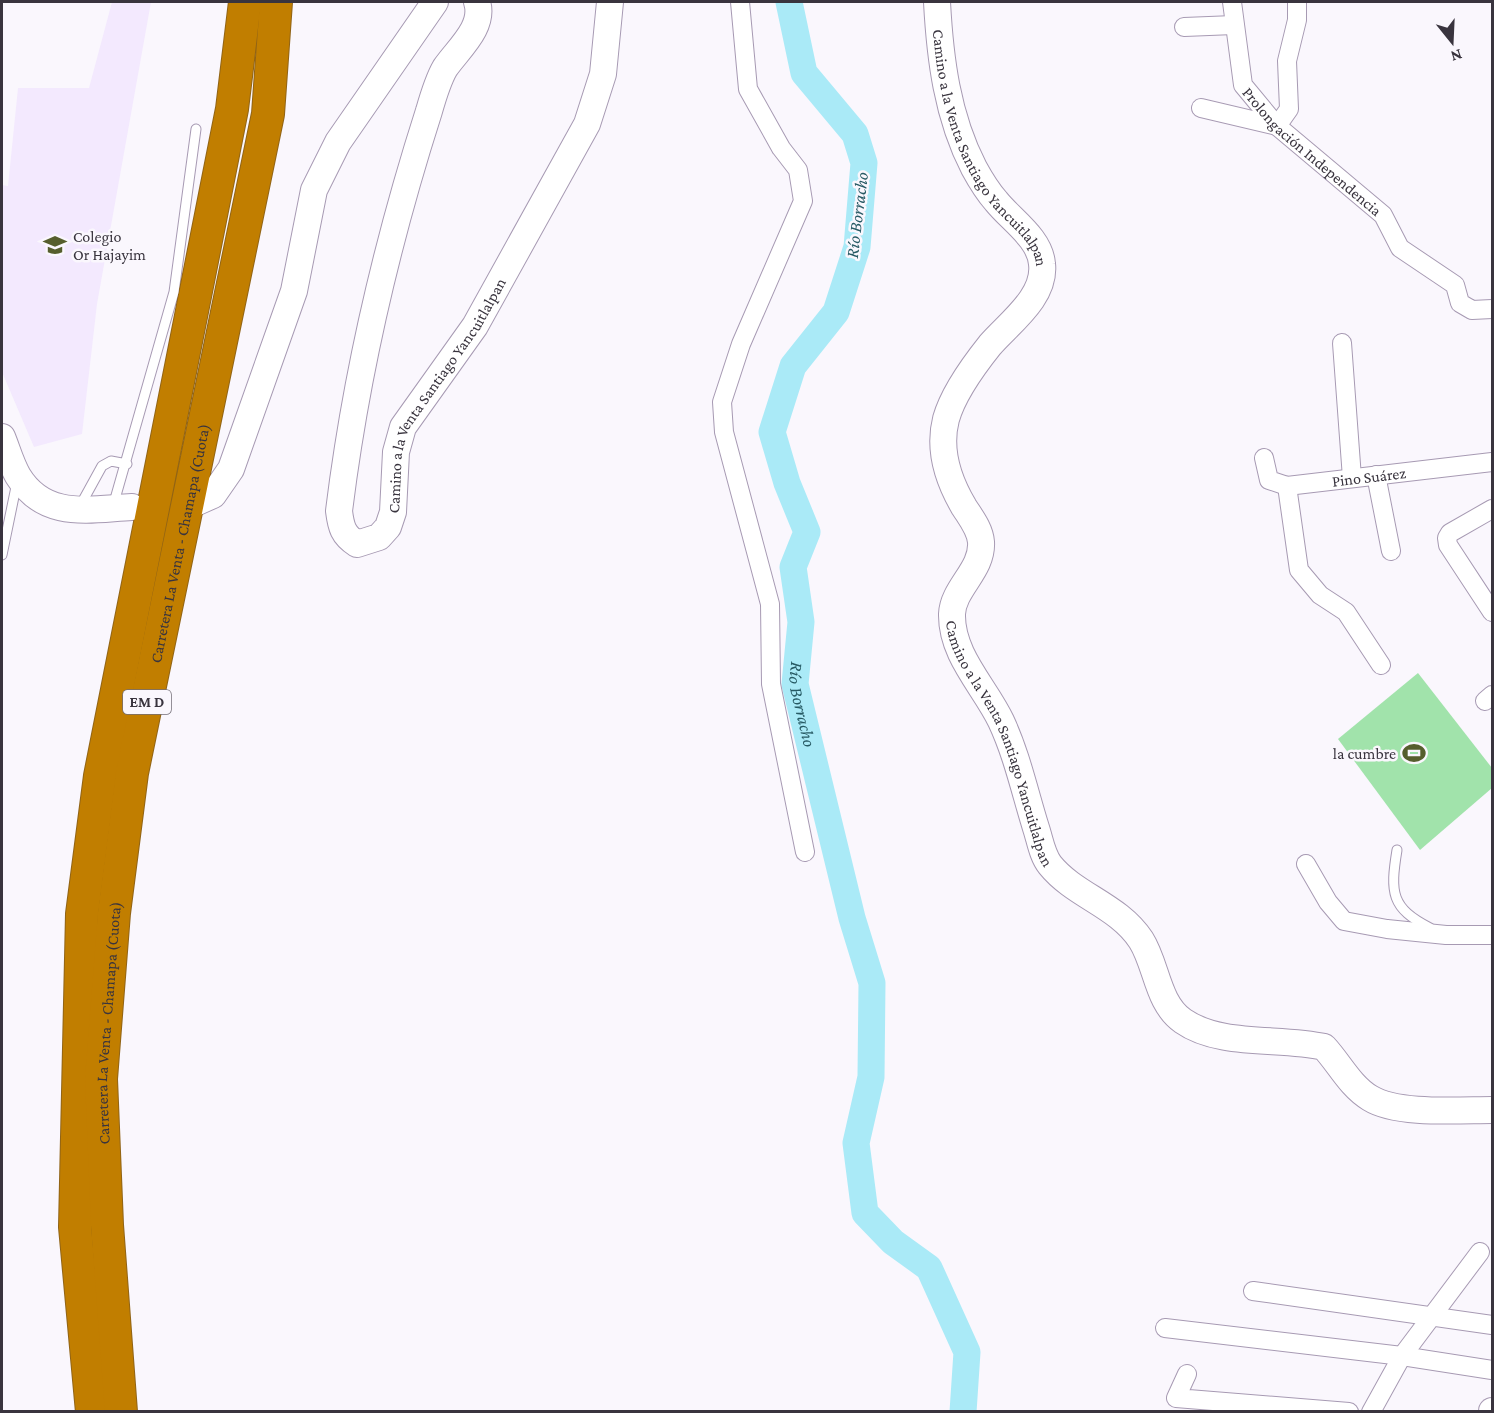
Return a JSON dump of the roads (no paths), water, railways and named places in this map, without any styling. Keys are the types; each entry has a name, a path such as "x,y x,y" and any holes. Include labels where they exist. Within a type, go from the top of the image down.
{"highway":[{"name":"Carretera La Venta - Chamapa (Cuota)","path":"92,1412 75,1227 82,914 100,776 232,109 245,2"},
{"name":"Carretera La Venta - Chamapa (Cuota)","path":"121,1412 107,1225 102,1079 114,913 132,773 268,114 276,2"}],"main road":[{"path":"195,503 213,495 231,469 294,291 314,190 338,142 435,2"},
{"name":"Camino a la Venta Santiago Yancuitlalpan","path":"477,2 478,22 444,70 429,110 365,344 357,382 339,511 341,527 347,537 357,544 379,537 388,527 393,513 396,452 403,427 475,326 587,124 603,74 610,2"},
{"name":"Camino a la Venta Santiago Yancuitlalpan","path":"937,2 940,55 946,88 970,158 994,200 1035,245 1042,264 1040,284 1023,310 989,346 963,386 947,417 942,447 948,475 979,531 981,544 980,561 952,612 954,628 962,656 1001,721 1047,862 1067,883 1096,899 1125,921 1142,941 1167,1005 1180,1020 1199,1030 1220,1036 1306,1043 1324,1047 1354,1086 1370,1099 1389,1106 1492,1110"},
{"path":"2,437 18,476 43,502 78,510 122,508"}],"street":[{"path":"740,2 748,89 781,148 798,170 803,201 741,344 722,402 724,432 770,604 771,684 805,852"},
{"name":"Prolongación Independencia","path":"1232,2 1243,85 1277,126 1383,215 1400,248 1455,285 1460,303 1472,310 1492,309"},
{"path":"1201,108 1277,126 1288,109 1287,61 1297,20 1297,2"},
{"path":"1184,27 1234,25"},
{"path":"1342,343 1352,478"},
{"path":"1264,458 1269,480 1287,486 1299,570 1320,595 1346,612 1382,664"},
{"name":"Pino Suárez","path":"1287,486 1492,463"},
{"path":"1376,475 1391,551"},
{"path":"1492,509 1450,533 1447,538 1448,545 1492,612"},
{"path":"1306,864 1328,902 1344,921 1387,929 1446,935 1492,935"},
{"path":"1371,1412 1402,1356 1480,1252"},
{"path":"1253,1292 1492,1325"},
{"path":"1165,1328 1402,1356 1492,1370"},
{"path":"1187,1374 1176,1398 1349,1412"}],"lane":[{"path":"122,508 127,464 174,292 196,129"},
{"path":"78,510 102,466 111,461 127,464"},
{"path":"2,555 18,476"},
{"path":"1397,850 1394,888 1397,903 1407,916 1446,935"}],"waterway":[{"name":"Río Borracho","path":"789,2 804,73 855,134 864,163 857,247 836,312 793,366 772,432 787,483 807,532 793,567 801,622 795,684 852,918 872,983 871,1077 856,1143 865,1213 893,1242 929,1268 967,1352 963,1412"}],"place":[{"name":"Colegio Or Hajayim","path":"55,245"},
{"name":"la cumbre","path":"1414,753"}]}
